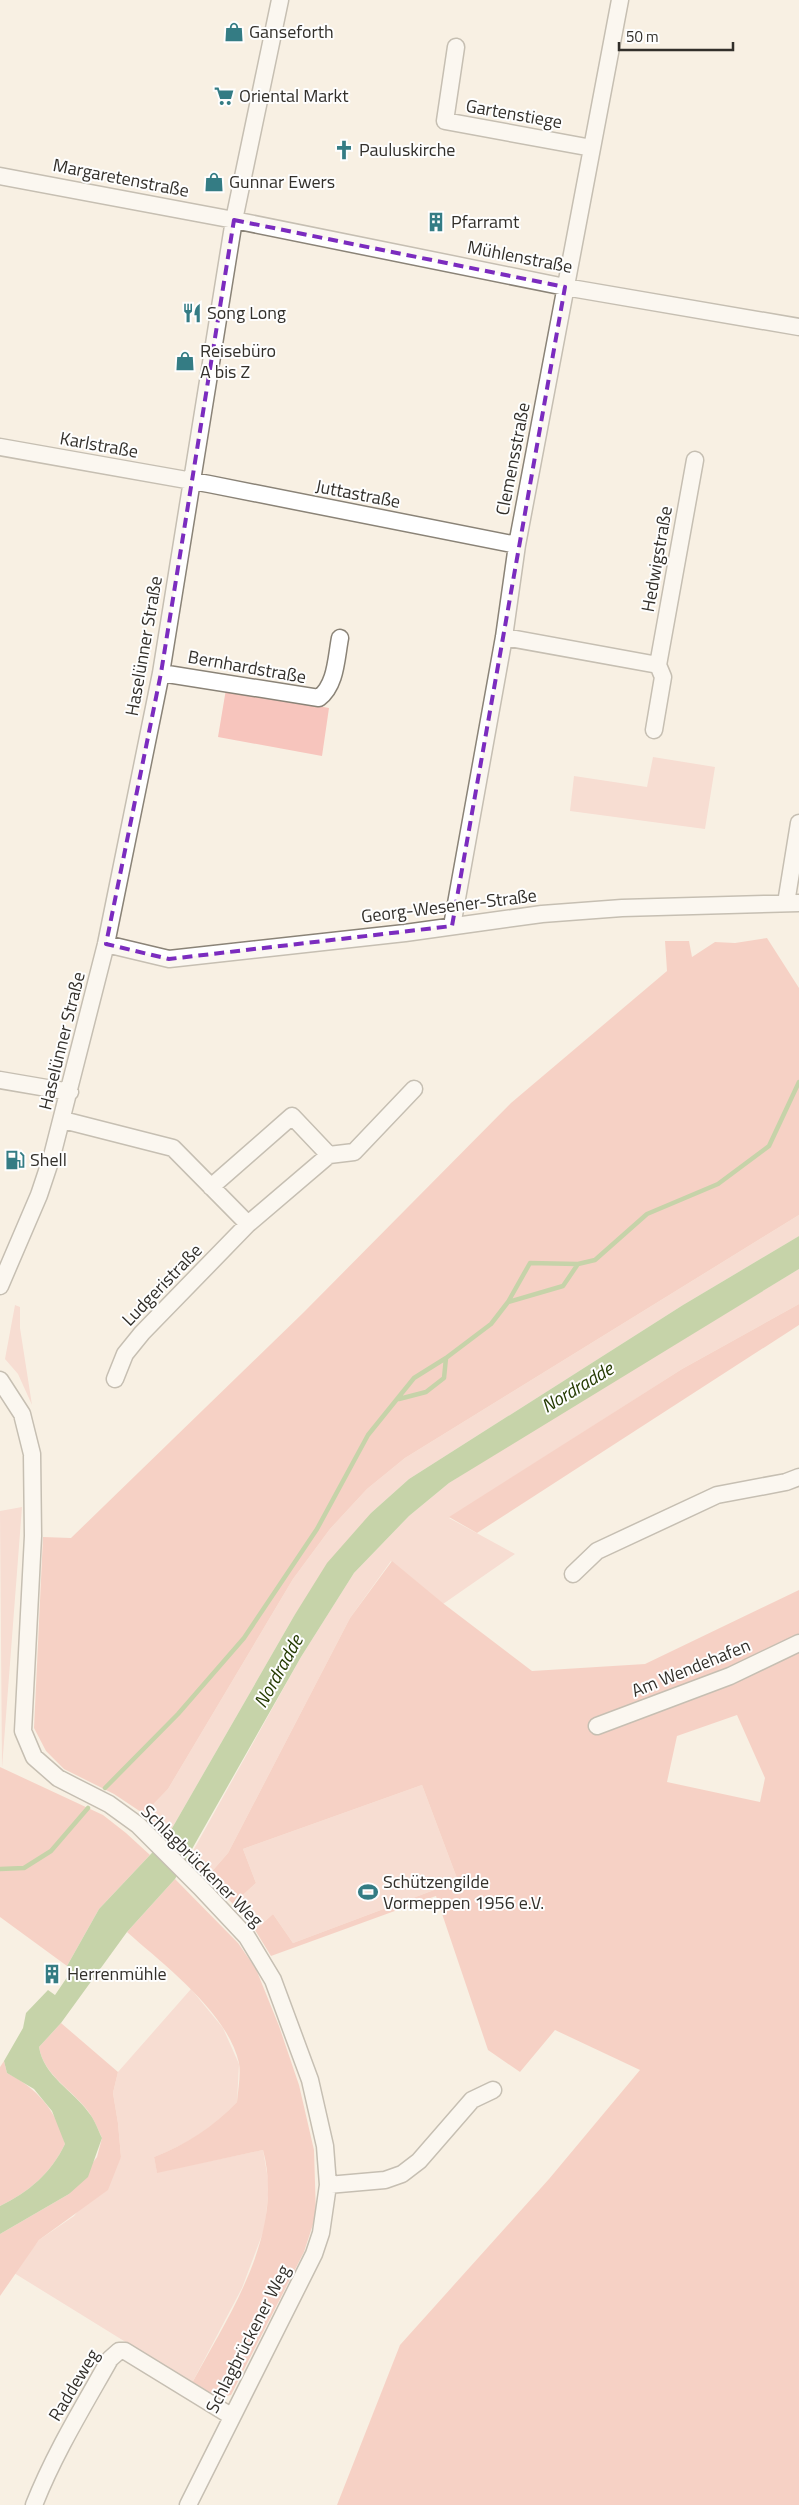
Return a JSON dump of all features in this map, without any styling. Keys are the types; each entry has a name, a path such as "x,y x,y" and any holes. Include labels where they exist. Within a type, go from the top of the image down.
{"street":[{"name":"Haselünner Straße","path":"0,1286 39,1195 63,1120 106,944 161,673 234,220 280,0"},
{"name":"Clemensstraße","path":"452,926 504,637 517,545 620,0"},
{"name":"Gartenstiege","path":"456,47 445,122 592,148"},
{"name":"Margaretenstraße","path":"0,176 234,220"},
{"name":"Mühlenstraße","path":"234,220 565,287 799,327"},
{"name":"Karlstraße","path":"0,447 192,481"},
{"name":"Hedwigstraße","path":"654,730 663,677 658,665 695,460"},
{"name":"Juttastraße","path":"192,481 517,545"},
{"path":"504,637 658,665"},
{"name":"Bernhardstraße","path":"161,673 319,698 327,691 331,684 340,638"},
{"path":"792,903 799,823"},
{"name":"Georg-Wesener-Straße","path":"106,944 169,959 542,914 622,908 792,903"},
{"path":"0,1080 70,1092"},
{"path":"211,1187 292,1116 330,1155 354,1152 414,1089"},
{"path":"63,1120 172,1148 248,1224"},
{"name":"Ludgeristraße","path":"114,1379 125,1354 142,1333 248,1224 330,1155"},
{"name":"Schlagbrückener Weg","path":"0,1380 22,1414 32,1454 34,1536 23,1731 34,1757 58,1778 109,1804 138,1825 247,1938 273,1980 310,2080 325,2146 328,2185 321,2233 314,2254 188,2505"},
{"path":"573,1574 597,1551 717,1495 786,1482 799,1477"},
{"name":"Am Wendehafen","path":"597,1726 730,1676 799,1643"},
{"path":"328,2185 385,2180 402,2174 419,2161 472,2100 493,2090"},
{"name":"Raddeweg","path":"34,2505 42,2484 73,2426 110,2359 119,2351 126,2352 231,2416"}],"highlighted area":[{"path":"234,220 565,287 452,926 169,959 106,944 161,673"}],"shaded area":[{"path":"226,689 329,708 322,756 218,737"},
{"path":"653,757 715,767 705,829 570,811 574,776 647,787"},
{"path":"767,938 799,988 799,1215 405,1458 367,1489 330,1529 293,1579 168,1789 144,1814 114,1794 64,1769 46,1751 34,1728 43,1537 71,1538 304,1312 511,1103 667,971 665,941 689,941 692,957 715,942 735,943"},
{"path":"799,1215 799,1236 683,1305 409,1479 371,1513 294,1616 167,1837 144,1814 168,1789 293,1579 330,1529 367,1489 405,1458"},
{"path":"799,1269 799,1304 682,1369 449,1518 515,1554 443,1604 391,1561 350,1618 228,1853 207,1877 189,1858 301,1657 354,1573 409,1516 449,1483 521,1437"},
{"path":"799,1304 799,1325 477,1533 449,1517 682,1369"},
{"path":"15,1305 20,1307 20,1328 32,1405 18,1374 5,1359"},
{"path":"22,1507 2,1768 0,1511"},
{"path":"392,1561 444,1604 532,1671 645,1664 799,1590 799,2505 337,2505 400,2345 549,2179 640,2070 555,2030 520,2072 488,2050 436,1896 271,1956 255,1930 273,1914 293,1943 458,1881 422,1785 243,1849 256,1883 233,1904 207,1877 228,1853 350,1618","holes":["737,1715 765,1778 760,1802 667,1782 677,1736"]},
{"path":"0,1767 103,1815 150,1855 99,1909 67,1966 0,1917"},
{"path":"422,1785 458,1881 293,1943 273,1914 255,1930 233,1904 256,1883 243,1849"},
{"path":"175,1879 238,1943 256,1969 279,2026 299,2085 314,2150 316,2215 304,2252 231,2395 218,2398 192,2383 222,2329 250,2271 260,2242 267,2212 268,2181 263,2150 157,2173 154,2157 199,2134 237,2102 240,2077 239,2063 233,2044 208,2008 176,1975 127,1932"},
{"path":"191,1989 223,2028 239,2064 237,2102 218,2120 199,2134 178,2147 154,2157 157,2172 263,2150 269,2185 265,2227 242,2288 192,2383 14,2273 39,2240 74,2216 121,2157 113,2093 118,2072"},
{"path":"61,2023 118,2072 113,2093 121,2157 108,2190 39,2240 0,2296 0,2234 69,2194 97,2157 102,2138 90,2114 53,2075 42,2058 39,2047"},
{"path":"4,2061 7,2073 28,2086 51,2111 57,2121 65,2144 53,2164 38,2181 11,2201 0,2206 0,2067"}],"water":[{"name":"Nordradde","path":"799,1236 799,1269 449,1483 409,1516 354,1573 301,1657 175,1879 127,1932 61,2023 39,2047 47,2067 89,2113 102,2138 88,2177 69,2194 0,2234 0,2206 11,2201 38,2181 53,2164 65,2144 52,2111 34,2089 7,2073 4,2061 23,2028 26,2013 48,1990 55,1995 72,1970 67,1966 99,1909 167,1837 294,1616 327,1563 371,1513 409,1479 683,1305"}],"waterway":[{"path":"105,1788 178,1714 244,1638 317,1529 368,1435 414,1378 446,1358 491,1324 508,1302 563,1286 578,1264 595,1260 647,1214 718,1184 769,1146 799,1082"},
{"path":"508,1302 530,1263 578,1264"},
{"path":"399,1399 426,1392 444,1378 446,1358"},
{"path":"0,1869 24,1868 51,1851 88,1808"}],"place":[{"name":"Ganseforth","path":"234,32"},
{"name":"Oriental Markt","path":"224,96"},
{"name":"Pauluskirche","path":"344,150"},
{"name":"Gunnar Ewers","path":"214,182"},
{"name":"Pfarramt","path":"436,222"},
{"name":"Song Long","path":"192,313"},
{"name":"Reisebüro A bis Z","path":"185,361"},
{"name":"Shell","path":"15,1160"},
{"name":"Schützengilde Vormeppen 1956 e.V.","path":"368,1892"},
{"name":"Herrenmühle","path":"52,1974"}]}
